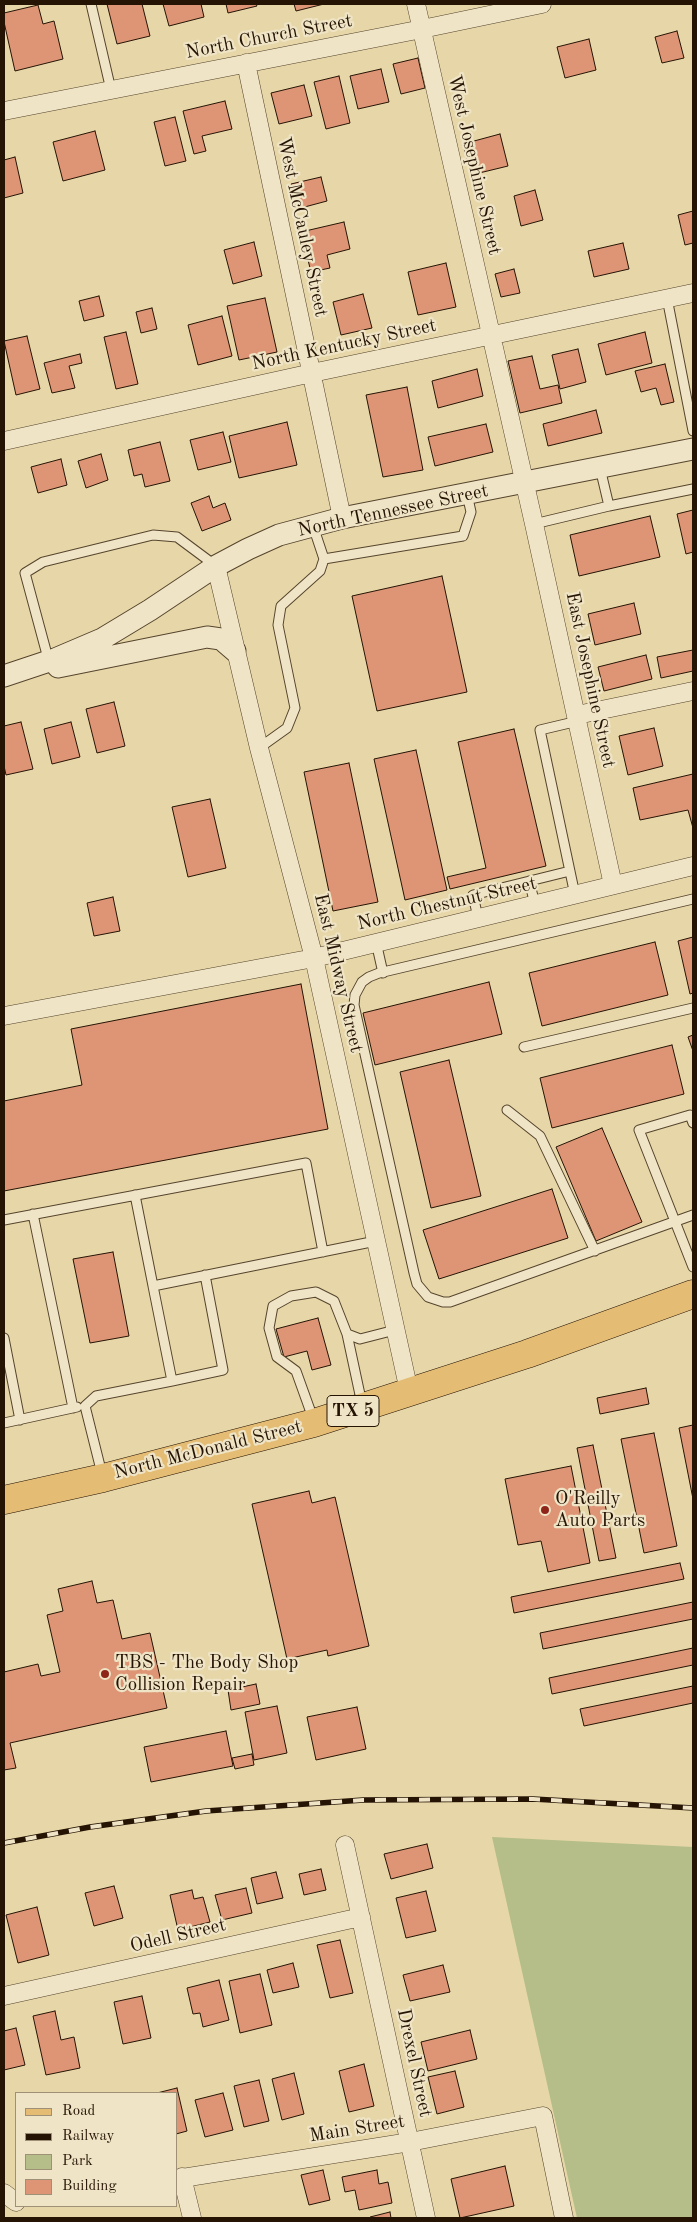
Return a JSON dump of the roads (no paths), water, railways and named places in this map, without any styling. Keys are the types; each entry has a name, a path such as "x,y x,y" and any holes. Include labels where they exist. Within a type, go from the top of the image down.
{"main road":[{"name":"North McDonald Street","path":"4,1500 103,1478 314,1423 527,1354 693,1294"}],"street":[{"name":"West Josephine Street","path":"416,4 525,483"},
{"name":"North Church Street","path":"4,111 422,30 542,4"},
{"name":"West McCauley Street","path":"246,63 342,518"},
{"name":"North Kentucky Street","path":"4,441 312,373 693,293"},
{"name":"North Tennessee Street","path":"50,664 102,639 216,566 248,549 279,536 342,518 693,449"},
{"name":"East Josephine Street","path":"525,483 613,885"},
{"name":"East Midway Street","path":"216,566 259,748 314,958 409,1392"},
{"path":"4,676 50,664 207,637 221,640 235,651"},
{"path":"577,718 693,691"},
{"name":"North Chestnut Street","path":"4,1016 314,958 693,866"},
{"name":"Drexel Street","path":"345,1845 426,2218"},
{"name":"Odell Street","path":"4,1996 361,1917"},
{"name":"Main Street","path":"179,2178 410,2142 544,2116 564,2218"},
{"path":"179,2178 192,2218"},
{"path":"4,2193 15,2201"}],"lane":[{"path":"91,4 112,90"},
{"path":"667,298 693,431"},
{"path":"600,468 609,506"},
{"path":"534,524 693,489"},
{"path":"324,559 463,536 471,512 467,494"},
{"path":"259,748 287,728 295,708 278,625 281,606 320,571 324,559 313,525"},
{"path":"50,664 25,573 43,562 153,535 177,537 216,566"},
{"path":"575,895 540,730 577,718"},
{"path":"478,918 473,895 570,872"},
{"path":"529,881 535,904"},
{"path":"693,899 383,972 369,977 362,982 355,996 354,1005 414,1273 417,1284 422,1291 434,1300 450,1302 693,1215"},
{"path":"376,942 383,972"},
{"path":"524,1047 693,1008"},
{"path":"507,1110 540,1136 595,1251"},
{"path":"693,1123 690,1115 639,1130 693,1267"},
{"path":"4,1220 306,1163 323,1252"},
{"path":"135,1195 172,1381"},
{"path":"33,1214 73,1408"},
{"path":"152,1286 376,1241"},
{"path":"4,1423 85,1406 96,1396 223,1370 205,1275"},
{"path":"314,1423 296,1371 277,1357 268,1328 273,1306 291,1296 316,1292 334,1301 347,1334 362,1408"},
{"path":"347,1334 360,1339 395,1330"},
{"path":"4,1338 20,1420"},
{"path":"85,1406 103,1478"}],"railway":[{"path":"4,1843 90,1827 206,1811 363,1800 533,1799 693,1808"}],"place":[{"name":"O'Reilly Auto Parts","path":"545,1510"},
{"name":"TBS - The Body Shop Collision Repair","path":"105,1674"}]}
